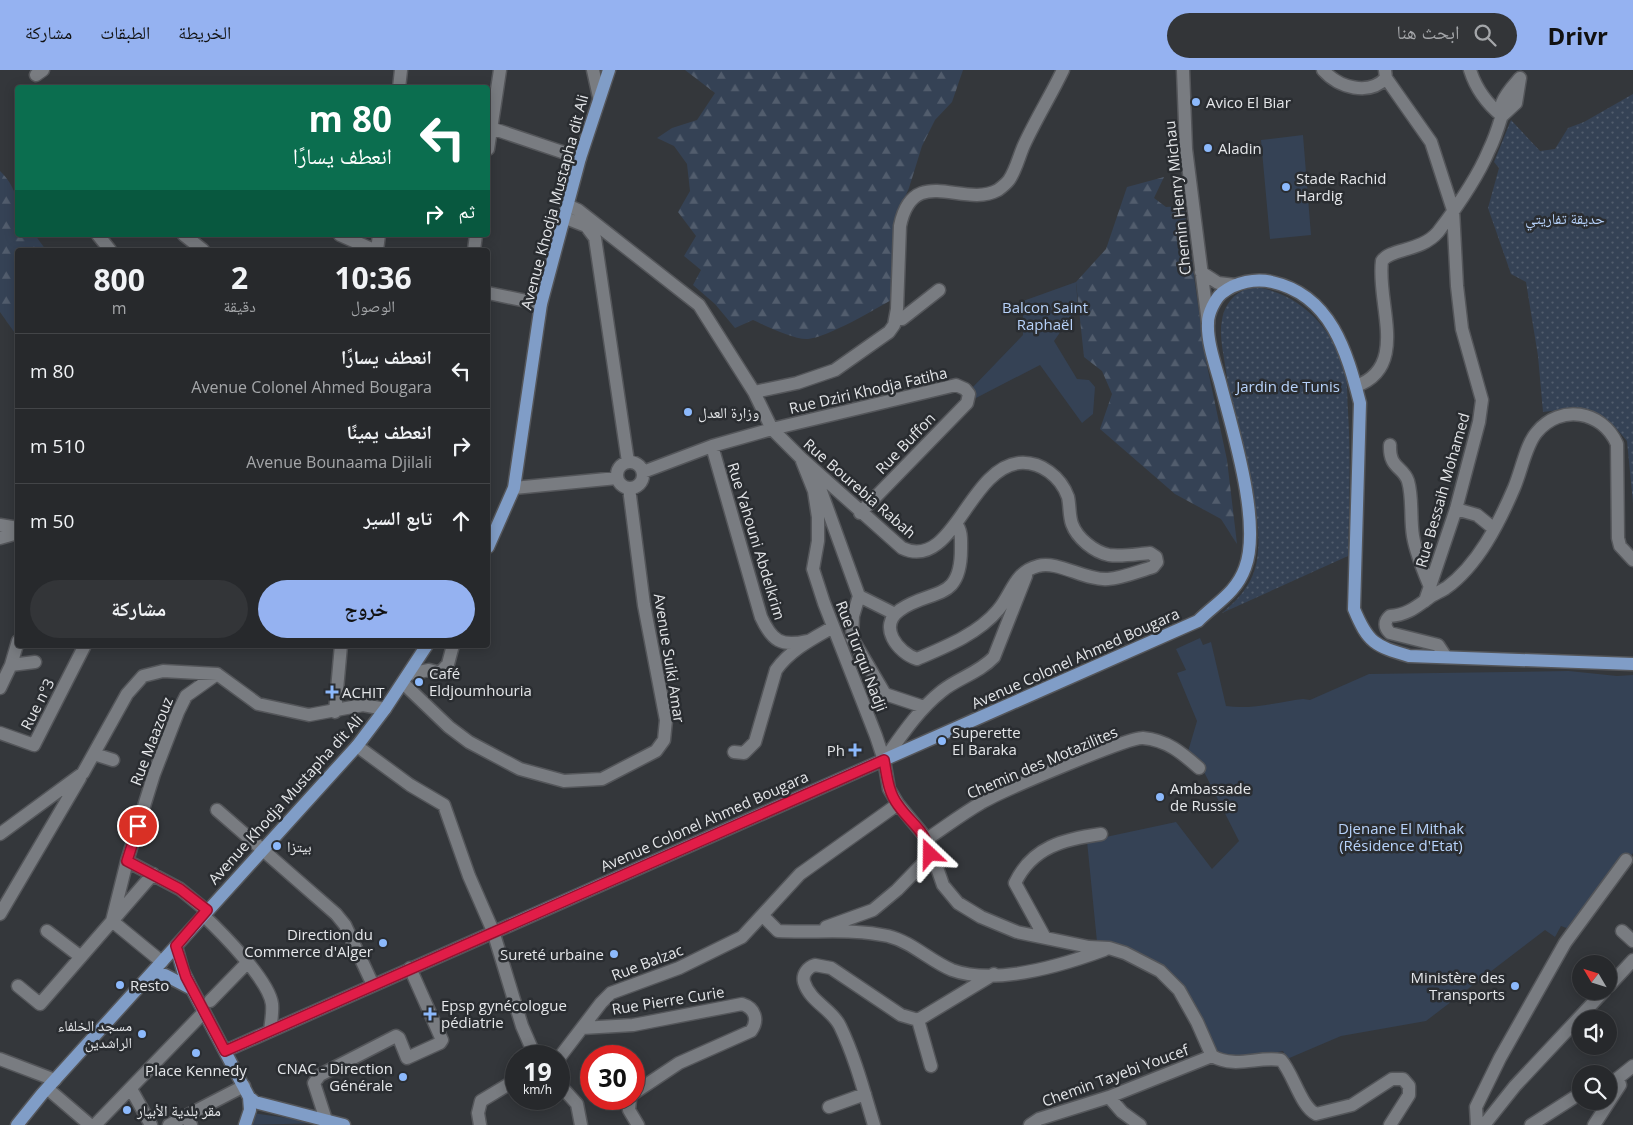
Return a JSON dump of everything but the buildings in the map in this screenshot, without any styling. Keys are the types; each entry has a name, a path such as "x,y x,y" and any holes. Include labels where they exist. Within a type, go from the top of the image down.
{"main road":[{"name":"Avenue Khodja Mustapha dit Ali","path":"490,542 514,488 541,304 580,158 608,70"},
{"path":"1208,322 1215,302 1221,294 1234,285 1262,279 1291,287 1310,299 1332,324 1344,347 1360,403 1354,609 1363,631 1375,644 1409,656 1633,664"},
{"name":"Avenue Colonel Ahmed Bougara","path":"225,1051 1198,621 1223,602 1237,585 1246,567 1251,541 1250,517 1215,364 1208,322"},
{"name":"Avenue Khodja Mustapha dit Ali","path":"17,1125 51,1084 357,746 385,709 426,648"},
{"path":"176,946 183,971 192,990 207,1007 225,1051 247,1091 261,1105 333,1123"},
{"path":"149,976 165,975 192,990"},
{"path":"245,1125 250,1110 247,1091"}],"street":[{"path":"400,85 402,70"},
{"path":"490,122 500,70"},
{"path":"593,70 599,97"},
{"path":"754,392 797,383 835,370 882,338 894,325 896,318 900,226 902,214 908,201 925,192 988,193 1004,186 1011,176 1025,143 1063,70"},
{"name":"Chemin Henry Michau","path":"1183,70 1186,149 1208,322"},
{"path":"1323,70 1344,85 1366,89 1378,86 1385,74"},
{"path":"1470,70 1474,82 1488,104 1502,116"},
{"name":"Rue Bessaih Mohamed","path":"1385,74 1431,142 1453,210 1457,286 1462,329 1482,400 1479,422 1456,509 1425,601"},
{"path":"1356,386 1368,382 1378,374 1386,355 1382,261 1389,253 1414,248 1429,241 1453,210 1475,178 1489,150 1502,116 1501,105 1518,74"},
{"path":"490,127 580,158"},
{"name":"Rue Bourebia Rabah","path":"565,211 578,210 593,228 700,305 754,392 772,429 812,469 902,548 915,553 934,547 956,524 980,486 999,471 1017,463 1035,464 1054,476 1068,497 1072,523 1086,543 1109,555 1150,553 1157,560 1153,567 1107,580 1070,572 1053,565 1045,564 1030,569"},
{"path":"593,228 628,462"},
{"path":"100,237 108,248"},
{"path":"187,237 200,248"},
{"path":"345,237 371,248"},
{"path":"1201,272 1218,284 1234,285"},
{"path":"896,318 902,319 939,290"},
{"path":"490,293 541,304"},
{"name":"Rue Dziri Khodja Fatiha","path":"643,472 712,446 772,429 956,385 965,388 969,394"},
{"name":"Rue Buffon","path":"860,512 967,402 969,394"},
{"path":"1446,657 1438,645 1392,634 1386,627 1386,621 1390,616 1403,615 1446,588 1478,555 1514,488 1535,434 1549,420 1559,415 1587,415 1606,427 1612,434 1617,444 1616,494 1620,546 1633,560"},
{"path":"1390,445 1390,456 1395,466 1408,480 1413,536 1420,564 1430,587"},
{"name":"Rue Yahouni Abdelkrim","path":"712,446 761,617 767,630 776,639 790,645 807,641"},
{"name":"Rue Turqui Nadji","path":"801,458 814,491 818,517 818,541 814,569 833,627 884,760 889,789 898,804 927,839 930,854 943,885 958,903 981,917 1017,932 1044,936 1089,947 1109,948 1124,953 1160,971 1179,990 1197,1022 1212,1056"},
{"path":"628,462 635,463 643,472 640,483 629,488 622,485 617,478 618,470 628,462"},
{"path":"812,469 832,517 843,556 859,596 853,616 852,638 885,694 924,707"},
{"path":"514,488 617,478"},
{"name":"Avenue Suiki Amar","path":"406,678 449,727 469,742 520,769 564,781 602,779 656,751 664,740 666,720 644,605 629,488"},
{"path":"1456,509 1477,516 1493,528"},
{"path":"956,524 961,533 961,553 956,578 940,594 916,602 895,614 892,621 891,636 903,654 916,659 978,628 999,610 1015,580 1030,569"},
{"path":"0,525 15,528"},
{"path":"0,538 15,534"},
{"path":"884,760 924,707 942,690 981,668 994,657 1030,569"},
{"path":"859,596 895,614"},
{"path":"734,752 744,753 755,742 776,670 782,661 807,641 833,627"},
{"path":"0,688 11,665 16,648"},
{"name":"Rue n°3","path":"0,733 34,745 83,648"},
{"path":"335,712 341,648"},
{"path":"406,678 429,670 440,673 448,664 452,648"},
{"path":"11,665 35,662"},
{"path":"0,914 127,694 143,676 163,671 217,674 258,704 310,715 335,712 344,708 363,705 385,709"},
{"name":"Rue Maazouz","path":"112,921 127,861 154,774 178,712 186,696 217,674"},
{"name":"Chemin des Motazilites","path":"927,839 982,802 1116,746 1141,738 1164,742 1181,752 1199,768"},
{"path":"357,746 410,785 444,805 469,876 492,932 522,1026 530,1045"},
{"path":"94,754 113,760"},
{"path":"0,834 83,773"},
{"name":"Rue Balzac","path":"569,1045 611,993 712,954 742,937 800,874 898,804"},
{"path":"217,810 263,848 336,914 348,933 373,985"},
{"path":"1044,936 1015,883 1021,870 1042,851 1068,838 1101,834"},
{"path":"820,930 873,910 897,890 930,854"},
{"path":"1477,1125 1476,1112 1478,1102 1500,1058 1565,943 1626,860"},
{"path":"127,861 180,889 205,913 247,963 271,999 270,1031"},
{"path":"18,986 40,1004 153,874"},
{"path":"763,916 778,931 820,930 890,936 920,950 952,970 974,974 994,974 1036,969 1074,961 1109,948"},
{"path":"112,921 162,962"},
{"path":"47,931 81,956"},
{"path":"1622,932 1633,941"},
{"path":"1618,976 1633,960"},
{"path":"95,1125 131,1089 247,963"},
{"path":"874,1125 840,1025 817,1003 805,984 804,978 807,970 815,965 831,968 901,1016 918,1020 994,974"},
{"path":"333,1123 314,1083 320,1074 396,1036 399,1038 407,1058 438,1045 442,1040 410,968"},
{"path":"1484,1125 1515,1086 1596,1000"},
{"name":"Rue Pierre Curie","path":"582,1028 633,1025 742,1004 749,1007 754,1013 755,1024 752,1031 679,1063 645,1086"},
{"path":"918,1020 930,1066"},
{"path":"1212,1056 1222,1062 1241,1063 1274,1059 1281,1060 1288,1068 1308,1109 1316,1114 1352,1105 1392,1079 1403,1079 1409,1086 1409,1095 1390,1125"},
{"name":"Chemin Tayebi Youcef","path":"1036,1123 1109,1097 1212,1056"},
{"path":"0,1059 51,1084 90,1125"},
{"path":"1617,1075 1633,1066"},
{"path":"480,1125 478,1113 481,1102 505,1087"},
{"path":"131,1089 151,1125"},
{"path":"169,1125 189,1121 247,1091"},
{"path":"829,1107 865,1094"},
{"path":"570,1096 577,1104 581,1125"},
{"path":"1109,1097 1122,1112 1140,1125"},
{"path":"1531,1125 1572,1099"},
{"path":"629,1110 638,1125"},
{"path":"1594,1125 1604,1110"}],"green space":[{"path":"685,70 963,70 952,102 935,120 922,146 909,188 898,213 892,252 895,281 893,299 839,328 817,337 802,339 753,320 735,328 715,304 693,285 701,270 684,256 696,236 678,212 690,191 687,164 674,146 657,138 672,128 697,120 715,93"},
{"name":"حديقة تفاريتي","path":"1633,94 1633,503 1627,441 1615,427 1592,412 1576,408 1543,412 1538,356 1526,282 1511,274 1488,208 1499,168 1494,162 1511,120 1540,151 1555,149 1568,128 1584,122"},
{"name":"Stade Rachid Hardig","path":"1303,135 1311,235 1270,239 1261,140"},
{"path":"0,171 7,178 15,196 15,237 36,237 45,248 15,248 15,333 0,312"},
{"path":"1164,177 1154,198 1166,207 1184,206 1206,361 1227,460 1237,544 1221,519 1175,494 1100,429 1112,394 1102,371 1084,357 1076,282 1106,249 1127,187"},
{"name":"Balcon Saint Raphaël","path":"1076,282 1078,307 1054,341 1077,379 1089,380 1095,387 1093,414 1082,423 1040,365 976,398 972,388 1023,335 1023,301"},
{"name":"Jardin de Tunis","path":"1257,287 1273,291 1288,298 1314,316 1333,342 1340,357 1347,382 1349,429 1348,556 1222,613 1240,596 1249,583 1257,560 1258,541 1253,494 1227,380 1221,326 1226,307 1230,301 1244,290"},
{"name":"Djenane El Mithak (Résidence d'Etat)","path":"1200,638 1203,645 1211,642 1226,706 1235,707 1303,699 1310,700 1369,674 1569,671 1617,676 1633,675 1633,853 1572,930 1561,926 1555,937 1545,930 1426,1021 1341,1036 1287,1059 1283,1051 1241,1057 1216,1053 1177,982 1097,942 1087,841 1176,822 1212,869 1239,841 1202,768 1187,755 1197,721 1177,673 1186,670 1176,649"},
{"path":"253,1113 323,1123 249,1125"}],"place":[{"name":"Avico El Biar","path":"1196,102"},
{"name":"Aladin","path":"1208,148"},
{"name":"Stade Rachid Hardig","path":"1286,187"},
{"name":"وزارة العدل","path":"688,412"},
{"name":"Café Eldjoumhouria","path":"419,682"},
{"name":"ACHIT","path":"332,692"},
{"name":"Superette El Baraka","path":"942,741"},
{"name":"Ph","path":"855,750"},
{"name":"Ambassade de Russie","path":"1160,797"},
{"name":"بيتزا","path":"277,846"},
{"name":"Direction du Commerce d'Alger","path":"383,943"},
{"name":"Sureté urbaine","path":"614,954"},
{"name":"Resto","path":"120,985"},
{"name":"Ministère des Transports","path":"1515,986"},
{"name":"Epsp gynécologue pédiatrie","path":"430,1014"},
{"name":"مسجد الخلفاء الراشدين","path":"142,1034"},
{"name":"Place Kennedy","path":"196,1053"},
{"name":"CNAC - Direction Générale","path":"403,1077"},
{"name":"مقر بلدية الأبيار","path":"127,1110"}],"route":[{"path":"138,826 127,861 180,889 207,910 176,946 183,971 225,1051 884,760 889,789 898,804 927,839 930,854"}]}
